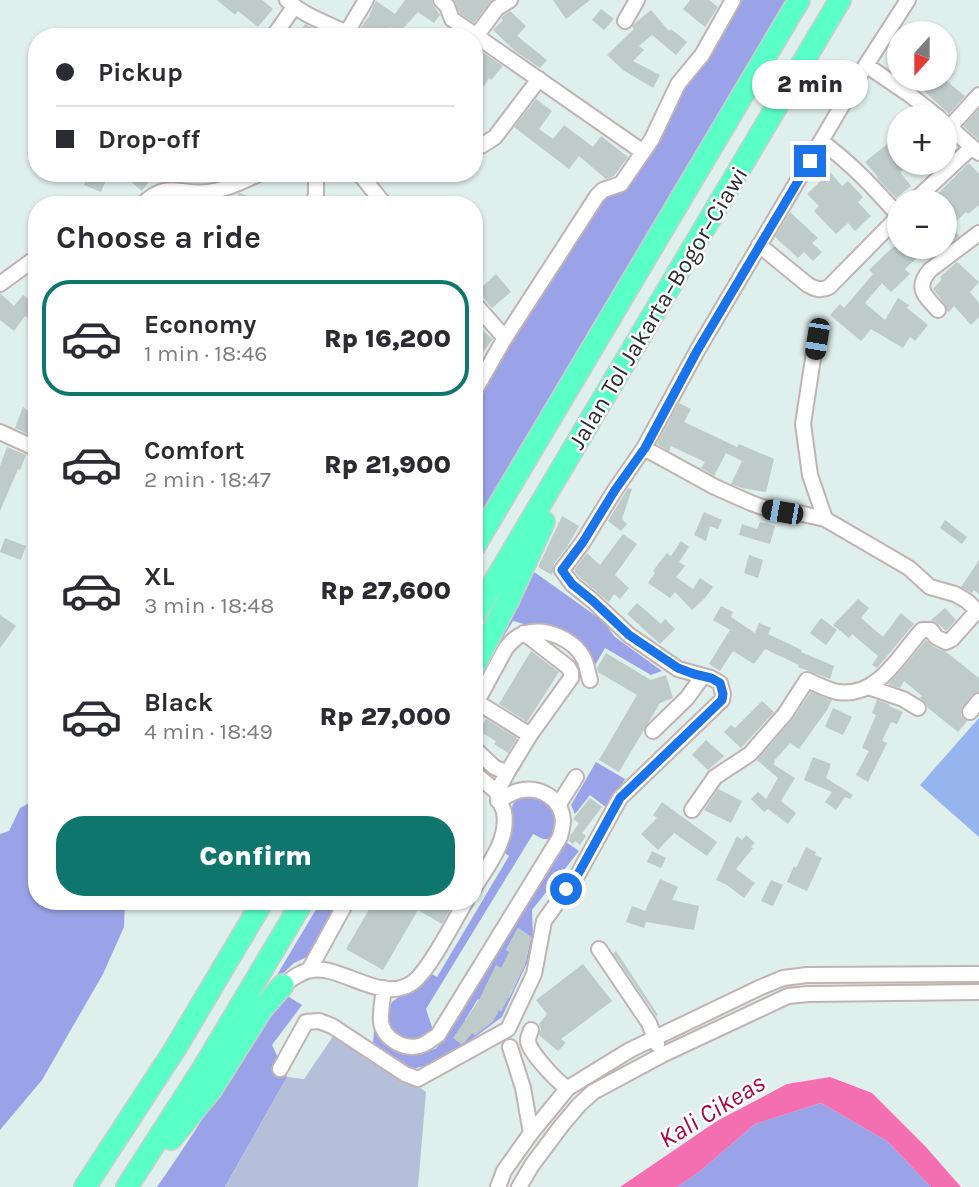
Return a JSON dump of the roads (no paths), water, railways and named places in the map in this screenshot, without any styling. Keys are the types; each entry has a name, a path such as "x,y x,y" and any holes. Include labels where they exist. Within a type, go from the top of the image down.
{"highway":[{"name":"Jalan Tol Jakarta–Bogor–Ciawi","path":"483,532 799,0"},
{"name":"Jalan Tol Jakarta–Bogor–Ciawi","path":"483,601 840,0"},
{"path":"483,649 509,600 581,437"},
{"path":"85,1187 174,1049 258,910"},
{"path":"129,1184 204,1067 298,910"},
{"path":"129,1184 211,1090 262,1009 283,985"}],"street":[{"path":"354,28 366,0"},
{"path":"441,0 447,6 452,19 464,28"},
{"path":"483,28 497,8 510,0"},
{"path":"625,21 637,0"},
{"path":"280,1069 306,1022 319,1021 332,1026 404,1074 418,1079 509,1029 534,974 544,921 577,876 620,798 722,700 720,683 678,668 629,635 572,584 562,570 645,448 697,351 759,245 866,65 908,0"},
{"path":"483,376 597,196 603,190 621,184 652,139 678,84 702,55 729,2"},
{"path":"278,28 291,3 338,28"},
{"path":"483,42 643,152"},
{"path":"866,65 923,105"},
{"path":"483,145 495,137 539,79"},
{"path":"957,112 979,95"},
{"path":"928,189 975,150 957,134"},
{"path":"821,141 864,177 887,202"},
{"path":"153,196 159,191 173,189 194,193 207,192 242,182"},
{"path":"366,182 378,196"},
{"path":"759,245 808,285 824,290 829,288 887,228"},
{"path":"938,310 922,291 924,277 979,233"},
{"path":"0,284 28,264"},
{"path":"483,313 505,338"},
{"path":"817,339 803,424 810,475 825,519"},
{"path":"0,432 28,444"},
{"path":"645,448 715,487 751,503 768,509 825,519 909,568 930,587 955,594 967,601 978,612 946,642 930,630 922,630 888,671 868,687 838,692 807,680 785,713 750,754 715,777 692,810"},
{"path":"483,691 506,648 524,633 548,632 565,640 584,660 590,680"},
{"path":"498,796 500,770 530,735 571,678 568,667 524,633"},
{"path":"653,731 687,698 703,676"},
{"path":"868,687 903,699 918,708"},
{"path":"483,708 530,735"},
{"path":"483,756 500,770"},
{"path":"483,762 500,770"},
{"path":"559,804 576,777"},
{"path":"483,782 498,796 503,809 505,829 498,848 483,873"},
{"path":"384,988 380,1019 382,1029 394,1041 407,1047 421,1046 438,1035 560,837 563,821 559,804 547,794 531,788 498,796"},
{"path":"309,970 342,910"},
{"path":"283,985 309,970 321,969 370,986 396,989 411,984 424,971 461,910"},
{"path":"599,949 649,1023 662,1055"},
{"path":"928,993 929,974"},
{"path":"498,1187 505,1171 531,1133 568,1088 589,1073 654,1038 783,978 807,975 979,974"},
{"path":"519,1187 562,1125 593,1092 662,1055 788,996 808,993 979,992"},
{"path":"531,1030 528,1041 530,1048 562,1085 568,1088"},
{"path":"510,1047 523,1088 531,1133"}],"water label":[{"name":"Kali Cikeas","path":"712,1111"}]}
